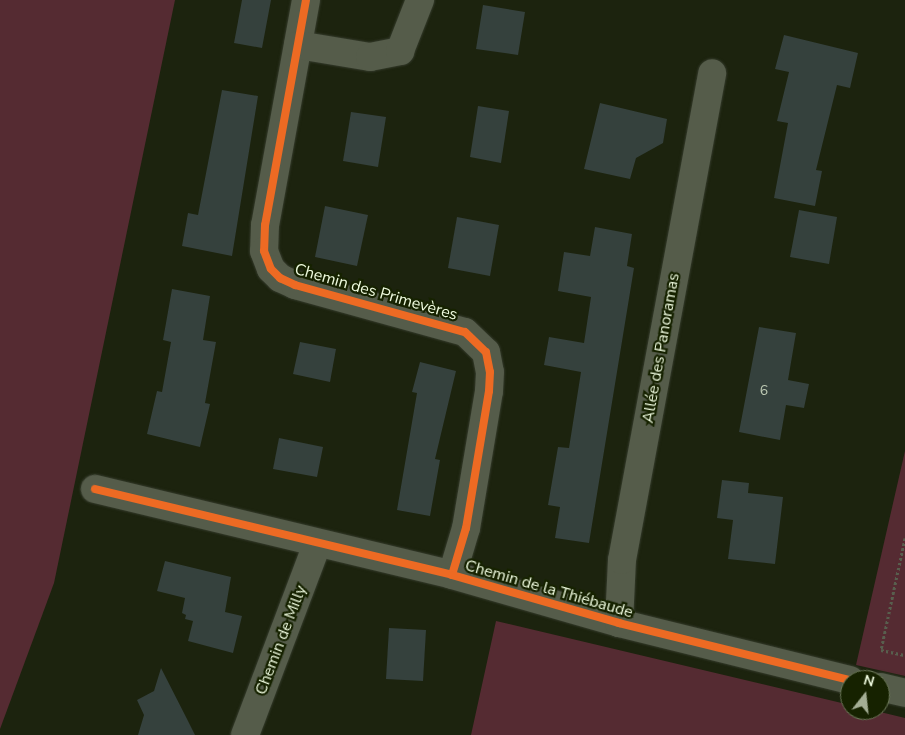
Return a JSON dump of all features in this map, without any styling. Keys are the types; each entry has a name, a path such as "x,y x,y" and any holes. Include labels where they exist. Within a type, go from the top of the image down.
{"street":[{"name":"Chemin des Primevères","path":"306,0 266,225 264,251 271,269 280,278 295,285 465,332 486,352 490,372 489,391 466,528 452,575"},
{"path":"298,45 370,57 400,52 420,0"},
{"name":"Allée des Panoramas","path":"619,623 622,560 712,73"},
{"name":"Chemin de la Thiébaude","path":"95,490 452,575 619,623 840,678"},
{"name":"Chemin de Milly","path":"246,735 317,544"},
{"path":"890,689 905,693"}],"path":[{"path":"905,538 881,650 905,655"}],"shaded area":[{"path":"0,0 175,0 54,583 0,729"},
{"path":"905,451 905,676 890,673 890,670 878,670 856,665"},
{"path":"496,621 840,703 840,720 890,720 890,714 905,718 905,735 471,735"}],"building":[{"path":"242,0 271,0 262,48 234,43"},
{"path":"483,5 525,12 518,55 476,49"},
{"path":"784,35 858,53 850,88 837,85 816,170 822,171 815,206 774,198 788,123 777,121 789,72 775,69"},
{"path":"222,90 258,96 232,256 182,246 188,213 198,215"},
{"path":"600,103 667,119 663,143 636,158 630,179 584,169"},
{"path":"478,106 509,111 501,163 470,157"},
{"path":"351,112 386,117 378,167 343,161"},
{"path":"325,206 368,215 357,266 315,257"},
{"path":"799,210 837,217 829,264 790,257"},
{"path":"457,217 499,225 490,276 448,268"},
{"path":"595,227 632,234 627,266 634,268 589,543 555,538 560,507 548,505 558,447 569,448 581,372 544,365 549,337 584,343 591,297 558,291 564,252 590,256"},
{"path":"172,289 210,296 203,340 216,342 205,403 210,404 200,447 147,434 157,391 162,392 171,342 163,340"},
{"path":"759,327 796,333 788,380 809,384 804,408 786,405 780,440 739,432"},
{"path":"300,342 336,349 330,382 293,374"},
{"path":"420,362 456,371 435,459 440,460 430,516 397,510 417,393 412,392"},
{"path":"279,438 323,447 317,477 273,469"},
{"path":"722,480 749,483 748,493 783,497 775,564 728,559 733,520 717,518"},
{"path":"165,561 231,577 225,612 242,616 233,653 188,641 193,621 185,619 186,615 182,613 185,598 157,591"},
{"path":"389,628 426,630 423,681 386,679"},
{"path":"161,668 195,735 138,735 144,715 137,700 154,691"}],"cycle path":[{"path":"306,0 265,225 264,251 271,269 280,278 295,285 465,332 486,352 490,372 489,391 466,528 452,575"},
{"path":"95,489 452,575 619,623 840,678"}]}
